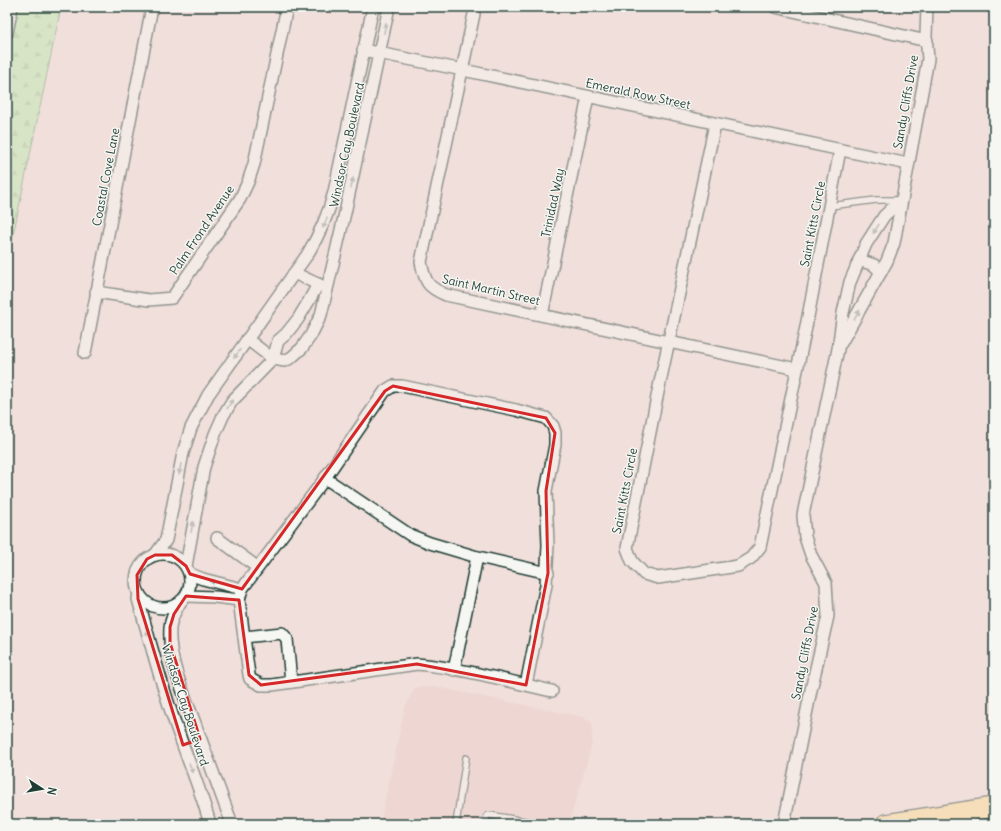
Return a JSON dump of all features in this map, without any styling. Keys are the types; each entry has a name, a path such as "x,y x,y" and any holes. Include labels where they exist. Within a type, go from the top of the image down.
{"highway":[{"path":"886,824 994,807"}],"street":[{"path":"7,33 12,7"},
{"name":"Coastal Cove Lane","path":"84,353 152,7"},
{"name":"Palm Frond Avenue","path":"96,292 149,300 172,298 240,199 254,164 287,7"},
{"name":"Windsor Cay Boulevard","path":"210,824 198,784 161,680 138,599 139,593 136,584 137,575 140,566 147,559 155,555 166,540 183,453 191,428 208,395 320,235 328,215 334,192 372,7"},
{"name":"Windsor Cay Boulevard","path":"273,359 285,361 302,348 312,335 321,315 323,287 380,53 389,7"},
{"path":"775,7 927,41"},
{"name":"Sandy Cliffs Drive","path":"838,349 887,261 894,243 928,60 927,7"},
{"name":"Saint Martin Street","path":"474,14 421,262 424,279 434,290 446,295 797,369"},
{"name":"Emerald Row Street","path":"363,50 908,164"},
{"name":"Trinidad Way","path":"542,315 588,97"},
{"name":"Saint Kitts Circle","path":"716,124 669,342 627,548 632,561 644,574 658,578 738,566 751,558 760,547 830,206 840,150"},
{"name":"Sandy Cliffs Drive","path":"784,824 811,690 828,616 826,583 805,537 803,514 838,349 843,313 850,282 866,244 884,216 901,200"},
{"path":"859,260 874,265 881,272"},
{"path":"294,273 323,287"},
{"name":"Windsor Cay Boulevard","path":"232,824 180,682 170,643 170,627 174,614 189,588 188,570 196,504 204,467 215,434 232,401 273,359 278,341 286,334 298,319 310,299 323,287"},
{"path":"247,339 273,359"},
{"path":"526,685 548,573 546,491 554,445 555,433 553,426 546,418 516,410 402,386 393,386 385,391 325,478 242,589 239,600 250,680 261,685 417,664 454,670 552,691"},
{"path":"325,478 410,535 430,543 477,557 548,573"},
{"path":"218,538 257,567"},
{"path":"155,555 172,555 180,559 188,570 203,579 242,589"},
{"path":"454,670 477,557"},
{"path":"139,593 150,605 158,607 170,607 184,599 215,597 239,600"},
{"path":"244,638 275,632 282,633 287,639 291,682"},
{"path":"183,745 200,739"}],"lane":[{"path":"830,206 876,200 901,200"},
{"path":"456,824 466,758"},
{"path":"484,824 487,816 489,815 538,824"}],"highlighted area":[{"path":"393,386 546,418 555,433 546,491 548,573 526,685 417,664 261,685 249,675 239,600 186,596 174,614 170,627 170,643 200,739 183,745 138,599 137,575 147,559 155,555 172,555 186,566 190,574 242,589 385,391"}],"shaded area":[{"path":"415,687 436,687 583,717 592,723 592,744 569,824 380,824 405,707"}],"green space":[{"path":"7,7 61,7 7,264"}]}
